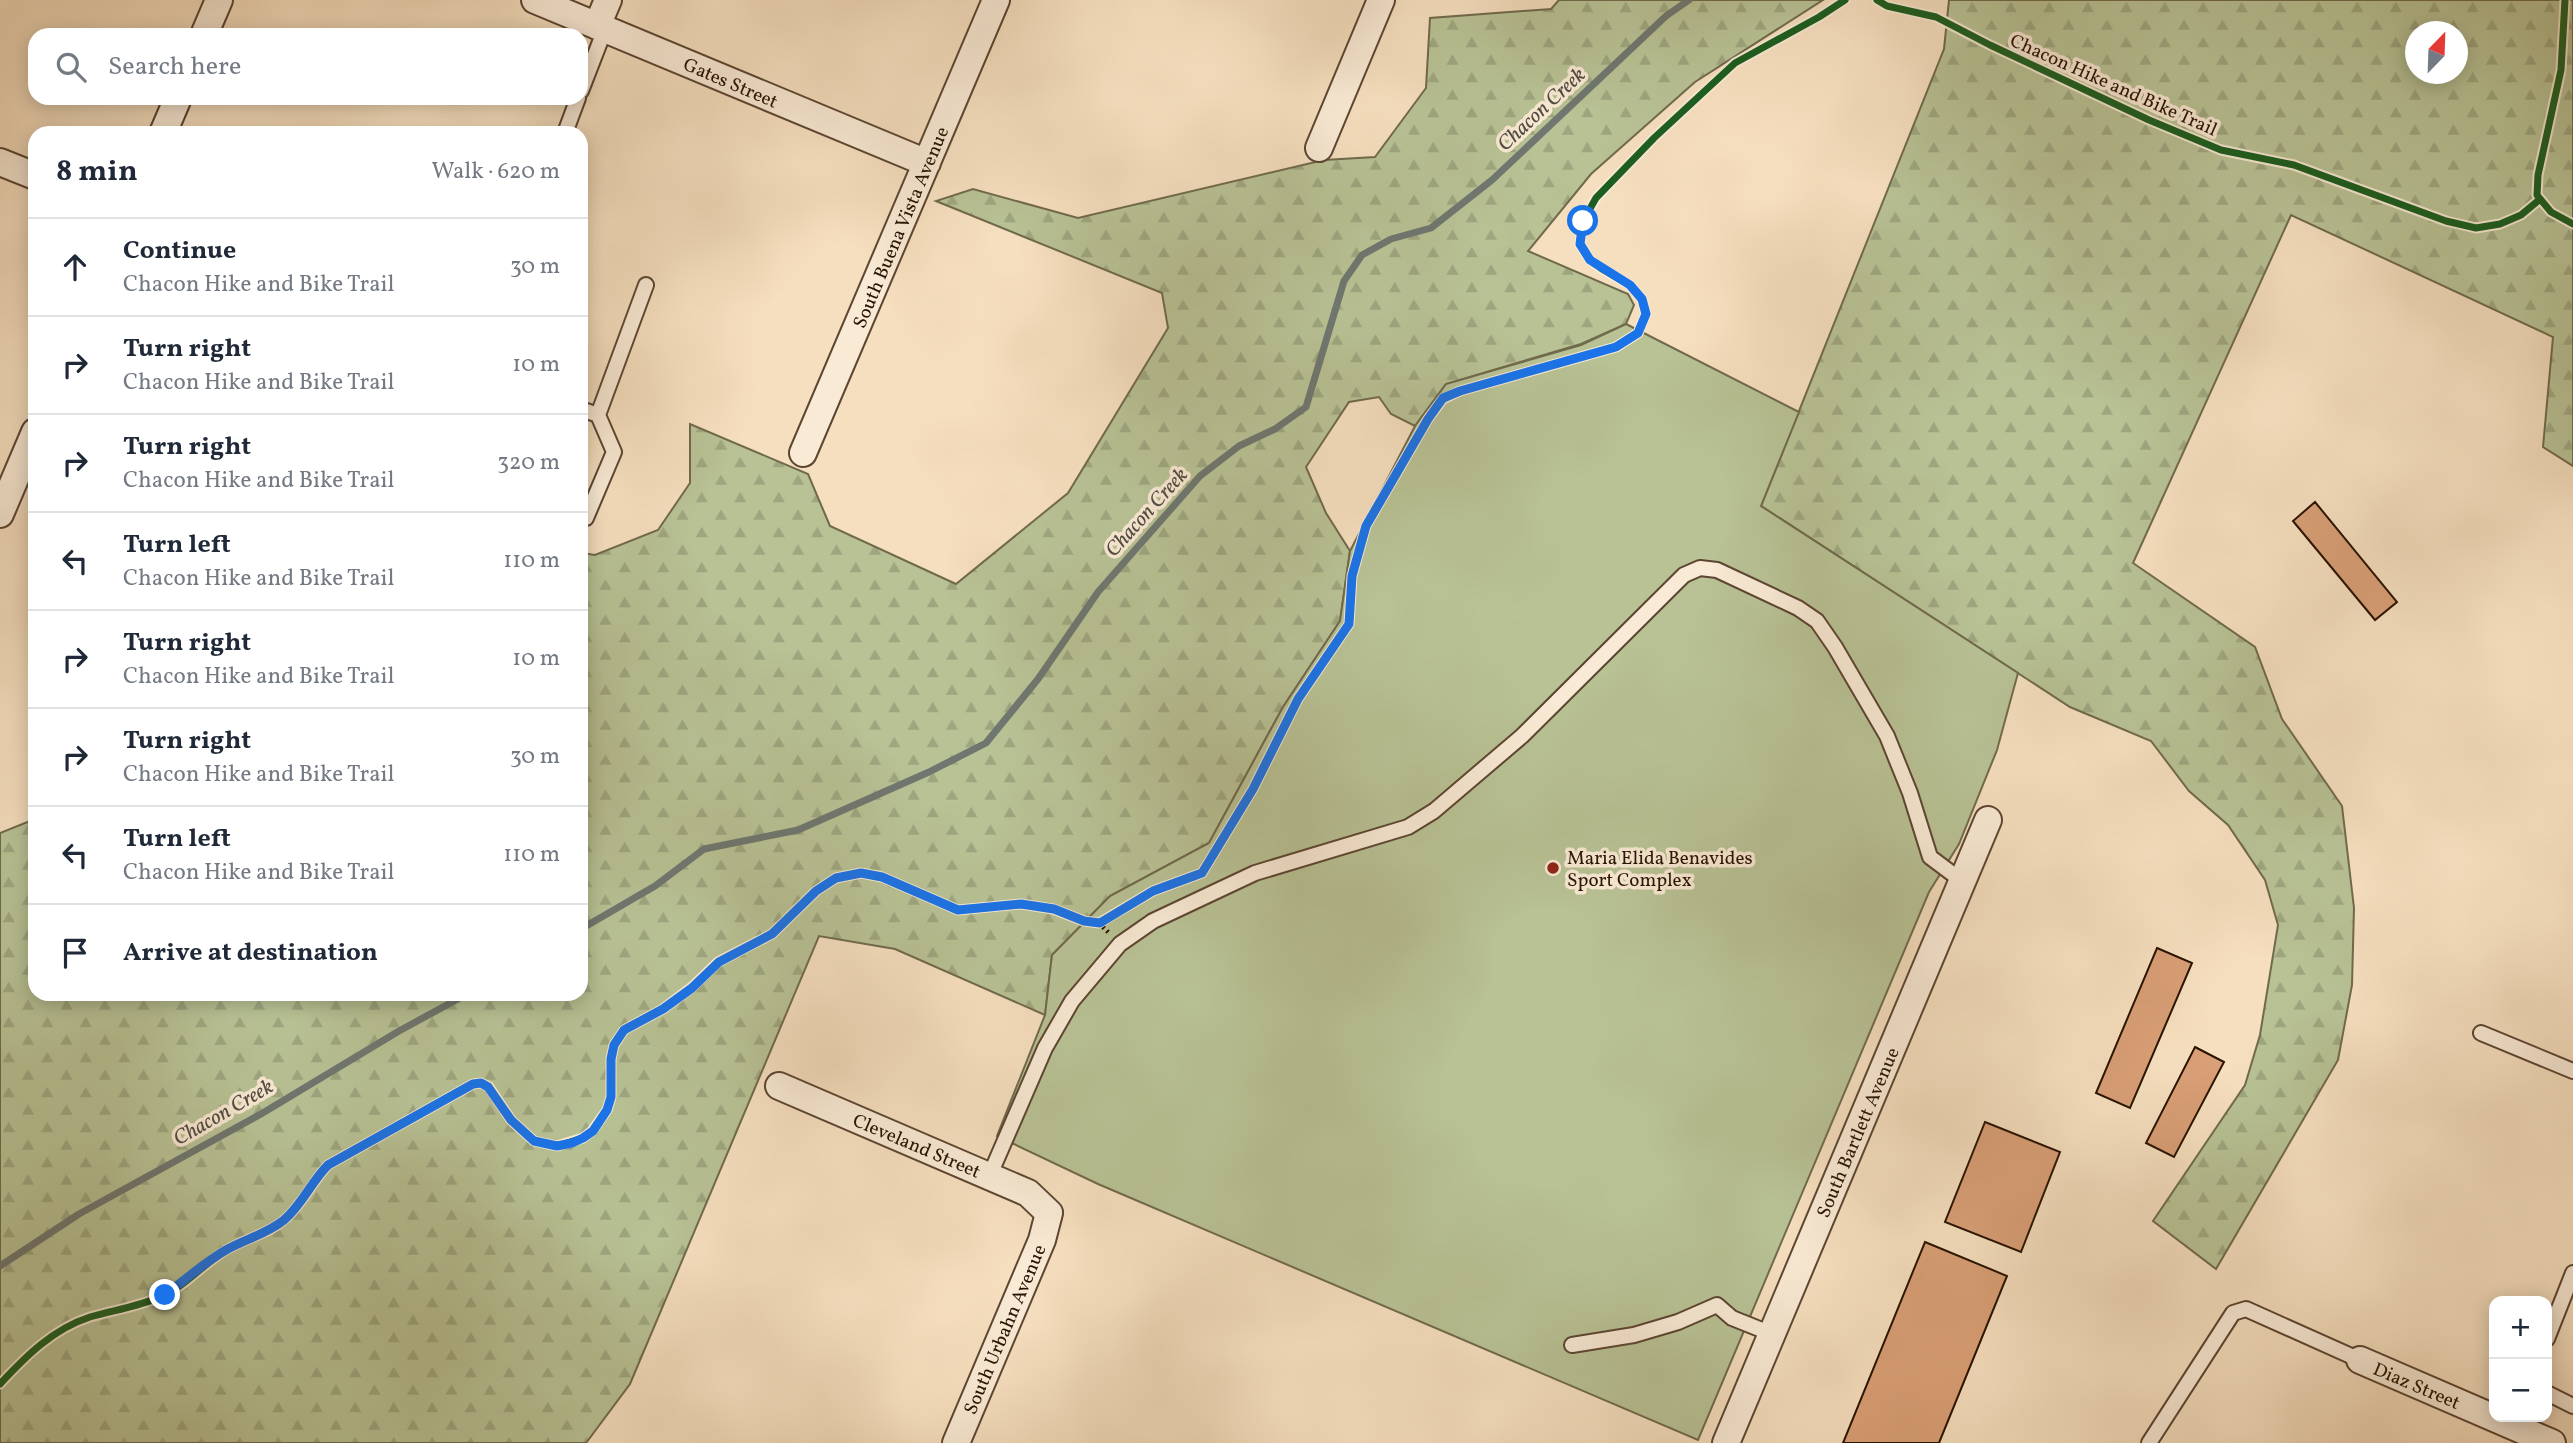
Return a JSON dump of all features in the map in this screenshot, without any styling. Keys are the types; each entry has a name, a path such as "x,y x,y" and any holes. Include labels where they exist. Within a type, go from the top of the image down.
{"street":[{"path":"207,28 219,0"},
{"name":"Gates Street","path":"535,0 927,163"},
{"path":"601,28 608,0"},
{"name":"South Buena Vista Avenue","path":"803,453 996,0"},
{"path":"1319,148 1381,0"},
{"path":"166,126 174,105"},
{"path":"0,162 28,173"},
{"path":"0,514 28,448"},
{"name":"South Bartlett Avenue","path":"1726,1443 1988,820"},
{"name":"Cleveland Street","path":"779,1086 1028,1193 1049,1213"},
{"name":"South Urbahn Avenue","path":"956,1443 1042,1240 1049,1213"},
{"name":"Diaz Street","path":"2360,1360 2489,1411"},
{"name":"Diaz Street","path":"2516,1422 2552,1443"}],"lane":[{"path":"588,69 601,28"},
{"path":"568,126 575,105"},
{"path":"588,513 614,452 598,415 646,285"},
{"path":"588,411 598,415"},
{"path":"989,1177 1045,1048 1072,1001 1119,944 1153,921 1255,873 1408,827 1434,811 1522,736 1685,575 1700,568 1717,570 1798,608 1817,621 1887,736 1910,793 1930,857 1962,881"},
{"path":"2481,1034 2573,1071"},
{"path":"2552,1326 2573,1273"},
{"path":"1572,1345 1634,1335 1678,1322 1717,1305 1732,1318 1772,1334"},
{"path":"2149,1443 2233,1313 2246,1309 2360,1360"},
{"path":"2552,1396 2573,1406"}],"path":[{"path":"1092,922 1100,923 1110,916"}],"green space":[{"path":"1559,0 1823,0 1695,82 1591,174 1528,251 1628,294 1634,305 1626,324 1581,344 1446,384 1415,426 1391,414 1379,397 1349,402 1306,467 1326,513 1350,551 1340,621 1283,707 1209,843 1110,896 1052,955 1045,1015 895,949 819,936 630,1384 586,1443 0,1443 0,833 28,822 28,1001 588,1001 588,554 595,555 658,530 690,483 690,424 808,474 830,526 956,584 1068,493 1168,328 1162,293 936,201 973,189 1078,218 1324,160 1375,157 1426,88 1430,18 1551,9"},
{"path":"1949,0 2573,0 2573,466 2543,447 2553,337 2291,215 2133,563 2255,647 2282,719 2342,806 2354,908 2352,985 2338,1060 2216,1269 2153,1221 2245,1085 2260,1035 2278,925 2265,880 2228,825 2189,791 2151,741 2070,707 1761,506 1944,49"},
{"name":"Maria Elida Benavides Sport Complex","path":"1626,324 1799,412 1761,506 2018,673 1997,750 1959,844 1929,892 1698,1440 1098,1184 997,1136 1045,1015 1052,955 1110,896 1209,843 1283,707 1340,621 1350,551 1415,426 1446,384 1581,345"}],"building":[{"path":"2315,502 2397,602 2375,620 2293,521"},
{"path":"2157,948 2192,963 2130,1108 2096,1093"},
{"path":"2195,1047 2224,1062 2174,1157 2146,1143"},
{"path":"1985,1122 2060,1152 2021,1252 1945,1222"},
{"path":"1925,1242 2007,1276 1939,1443 1843,1443"}],"waterway":[{"name":"Chacon Creek","path":"588,925 655,886 704,849 798,830 929,772 986,743 1038,679 1098,592 1200,476 1239,446 1275,429 1306,407 1344,281 1362,255 1391,239 1431,228 1492,180 1666,16 1689,0"},
{"name":"Chacon Creek","path":"0,1266 79,1214 261,1114 454,1001"}],"cycle path":[{"path":"0,1384 30,1354 64,1329 90,1317 162,1296 223,1252 277,1225 296,1207 328,1165 473,1084 481,1083 489,1087 511,1120 534,1141 557,1146 583,1138 592,1131 607,1110 611,1097 611,1059 614,1045 624,1030 663,1009 692,987 718,962 772,934 816,891 836,878 861,873 882,877 958,910 1021,904 1053,909 1084,921 1099,923 1153,891 1202,873 1253,789 1298,699 1349,624 1352,576 1366,526 1428,419 1443,399 1460,391 1616,347 1638,333 1646,314 1642,299 1630,285 1590,260 1580,244 1583,221 1596,198 1654,138 1735,63 1845,0"},
{"name":"Chacon Hike and Bike Trail","path":"1877,0 1887,6 1936,17 2149,120 2221,150 2294,165 2446,221 2476,228 2500,224 2521,215 2539,200"},
{"path":"2565,0 2561,70 2538,175 2537,195 2551,212 2573,224"}],"place":[{"name":"Maria Elida Benavides Sport Complex","path":"1553,868"}],"route":[{"path":"165,1295 225,1251 286,1219 315,1178 328,1165 473,1084 481,1083 488,1087 511,1120 534,1141 557,1146 583,1138 593,1131 607,1110 611,1097 611,1059 614,1045 624,1030 663,1009 692,988 719,962 772,934 816,891 836,878 861,873 882,877 958,910 1021,904 1054,909 1084,921 1100,923 1119,909 1153,891 1202,873 1253,789 1298,699 1349,624 1352,576 1366,526 1443,398 1616,347 1638,333 1646,314 1642,299 1630,285 1590,260 1580,244 1583,221"}]}
